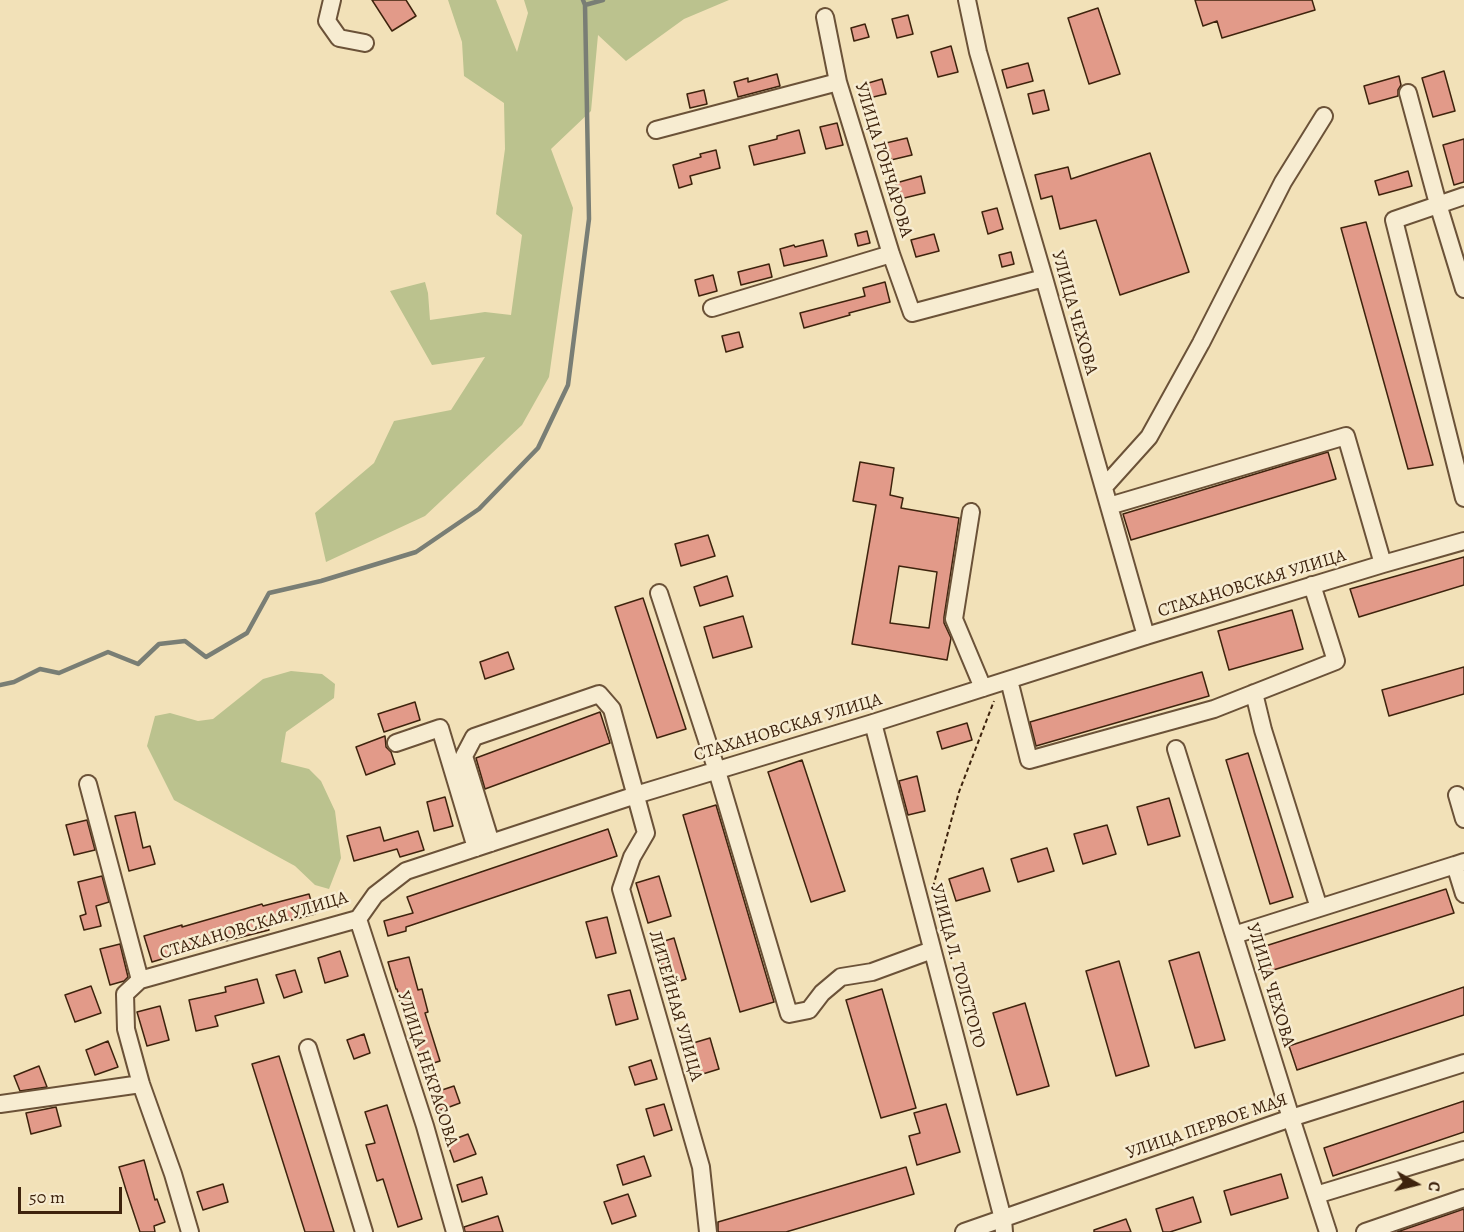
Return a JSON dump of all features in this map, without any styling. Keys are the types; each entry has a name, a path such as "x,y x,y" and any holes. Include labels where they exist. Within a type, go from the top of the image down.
{"street":[{"path":"332,0 327,21 339,38 365,43"},
{"name":"УЛИЦА ЧЕХОВА","path":"967,0 978,52 1146,636"},
{"name":"УЛИЦА ГОНЧАРОВА","path":"825,17 838,82 891,254 912,313 1044,278"},
{"path":"656,130 838,82"},
{"path":"1408,93 1464,289"},
{"path":"1104,487 1149,437 1201,343 1282,182 1324,116"},
{"path":"1464,196 1394,220 1464,498"},
{"path":"712,309 891,254"},
{"path":"1108,506 1346,436 1383,564"},
{"path":"971,512 954,619 989,693"},
{"name":"СТАХАНОВСКАЯ УЛИЦА","path":"140,980 358,919 375,895 406,871 484,845 636,795 873,723 989,693 1009,680 1146,636 1464,541"},
{"path":"1009,680 1029,760 1214,709 1336,661 1312,585"},
{"path":"660,593 717,771 789,1014 809,1010 822,993 841,977 872,972 932,951"},
{"path":"1254,693 1263,730 1319,908"},
{"name":"ЛИТЕЙНАЯ УЛИЦА","path":"484,845 464,756 474,737 599,694 612,710 646,833 632,857 621,889 701,1167 708,1232"},
{"name":"УЛИЦА Л. ТОЛСТОГО","path":"873,723 1003,1226"},
{"path":"396,743 440,728 484,845"},
{"name":"УЛИЦА ЧЕХОВА","path":"1176,749 1328,1232"},
{"path":"88,784 140,980 125,994 126,1029 141,1084 190,1232"},
{"path":"1457,795 1464,819"},
{"path":"1234,935 1459,864 1464,894"},
{"name":"УЛИЦА НЕКРАСОВА","path":"358,919 425,1126 455,1232"},
{"path":"308,1048 363,1232"},
{"name":"УЛИЦА ПЕРВОЕ МАЯ","path":"964,1232 1003,1226 1291,1118 1464,1063"},
{"path":"0,1104 141,1084"},
{"path":"1316,1195 1464,1150"},
{"path":"1365,1232 1464,1198"}],"path":[{"path":"932,891 989,693"}],"green space":[{"path":"448,0 496,0 517,52 528,13 524,0 729,0 684,19 626,61 598,35 591,111 551,149 573,208 549,377 522,425 425,516 326,562 315,513 374,463 394,421 451,410 485,357 432,365 390,291 425,282 430,320 485,312 511,315 522,235 496,214 505,149 504,103 464,76 462,42"},
{"path":"291,671 322,674 335,684 334,698 286,732 281,762 309,769 321,781 335,811 341,858 329,889 315,885 295,866 174,800 147,746 155,716 170,713 198,721 213,719 263,679"}],"building":[{"path":"372,0 406,0 416,16 392,31"},
{"path":"1195,0 1312,0 1315,10 1222,38 1217,21 1203,26"},
{"path":"1098,8 1120,74 1089,84 1068,18"},
{"path":"908,15 913,34 897,38 892,19"},
{"path":"865,24 869,37 854,41 851,28"},
{"path":"951,46 958,72 938,77 931,52"},
{"path":"1028,63 1033,81 1007,88 1002,70"},
{"path":"1444,71 1455,111 1433,117 1422,78"},
{"path":"777,74 780,86 738,97 734,82 748,78 748,82"},
{"path":"1399,76 1401,85 1398,96 1369,104 1364,86"},
{"path":"882,79 886,94 869,98 865,84"},
{"path":"704,90 707,104 690,108 687,94"},
{"path":"1044,90 1049,110 1033,114 1028,94"},
{"path":"837,123 843,145 826,149 820,127"},
{"path":"799,130 805,153 754,165 749,146 777,139 777,136"},
{"path":"907,138 912,155 891,160 886,143"},
{"path":"1464,139 1464,182 1454,185 1443,145"},
{"path":"716,150 720,168 690,176 692,184 679,188 673,165"},
{"path":"1150,153 1189,272 1120,295 1096,220 1060,229 1052,196 1041,199 1035,175 1068,167 1071,179"},
{"path":"1408,171 1412,186 1379,195 1375,181"},
{"path":"921,176 925,193 900,199 896,183"},
{"path":"997,208 1003,229 988,234 982,212"},
{"path":"1366,222 1433,465 1408,469 1341,228"},
{"path":"867,231 870,243 858,246 855,234"},
{"path":"934,234 939,251 916,257 911,240"},
{"path":"823,240 827,256 784,266 780,249"},
{"path":"1011,252 1014,264 1002,267 999,255"},
{"path":"769,264 772,277 741,285 738,272"},
{"path":"713,275 717,291 699,296 695,280"},
{"path":"885,282 890,302 804,328 800,313 865,296 863,288"},
{"path":"739,332 743,347 726,352 722,336"},
{"path":"1328,452 1336,479 1131,540 1123,514"},
{"path":"860,462 894,468 890,495 903,498 901,508 959,518 944,617 944,623 951,638 947,660 852,644 876,505 853,501","holes":["899,566 937,572 929,628 890,623"]},
{"path":"708,535 715,556 681,566 675,544"},
{"path":"1464,557 1464,585 1359,617 1350,589"},
{"path":"727,576 733,596 700,606 694,587"},
{"path":"643,598 686,729 657,738 615,607"},
{"path":"1292,610 1303,649 1229,670 1218,631"},
{"path":"743,616 752,647 713,658 704,627"},
{"path":"508,652 514,669 485,679 480,662"},
{"path":"1464,667 1464,694 1389,716 1382,690"},
{"path":"1202,672 1209,696 1036,746 1030,722"},
{"path":"415,702 420,720 384,732 378,714"},
{"path":"600,712 610,743 485,789 476,758"},
{"path":"967,723 972,740 942,749 937,732"},
{"path":"385,736 386,747 391,752 395,764 366,775 356,747"},
{"path":"1248,753 1293,897 1270,904 1226,760"},
{"path":"802,760 845,891 811,902 768,772"},
{"path":"917,776 925,811 908,815 899,781"},
{"path":"445,797 453,826 434,831 427,802"},
{"path":"1169,798 1180,836 1148,845 1137,807"},
{"path":"716,805 774,1002 740,1012 683,815"},
{"path":"135,812 143,848 150,846 155,864 129,871 115,816"},
{"path":"87,820 95,850 74,855 66,825"},
{"path":"1107,825 1116,854 1083,864 1074,834"},
{"path":"380,827 384,841 418,831 424,850 400,857 397,849 354,861 347,836"},
{"path":"608,829 617,856 406,927 406,931 388,936 384,921 413,913 407,897"},
{"path":"1047,848 1054,871 1018,882 1011,859"},
{"path":"983,868 990,891 956,901 949,879"},
{"path":"102,876 109,902 96,906 101,926 84,930 80,916 86,914 78,882"},
{"path":"659,876 671,916 648,923 636,883"},
{"path":"1446,889 1454,913 1267,972 1259,948"},
{"path":"309,894 315,914 268,926 269,930 152,962 144,936 262,904 263,906"},
{"path":"607,917 616,953 596,958 586,922"},
{"path":"674,938 686,979 668,985 655,944"},
{"path":"120,944 128,977 124,981 110,985 100,949"},
{"path":"340,951 348,976 325,983 318,958"},
{"path":"1199,952 1225,1040 1195,1048 1169,961"},
{"path":"409,957 418,990 422,989 428,1012 425,1013 440,1061 421,1067 388,962"},
{"path":"1119,961 1149,1066 1116,1076 1086,971"},
{"path":"295,970 302,992 284,998 276,975"},
{"path":"257,979 264,1003 215,1016 218,1026 196,1031 189,1000 226,992 225,987"},
{"path":"91,986 101,1013 75,1022 65,995"},
{"path":"1464,987 1464,1015 1297,1070 1289,1046"},
{"path":"882,989 916,1108 881,1118 846,1000"},
{"path":"630,990 638,1019 616,1025 608,995"},
{"path":"1025,1003 1049,1086 1017,1095 993,1013"},
{"path":"160,1006 169,1040 147,1046 137,1012"},
{"path":"364,1034 370,1053 354,1059 347,1040"},
{"path":"710,1038 719,1069 693,1077 683,1046"},
{"path":"108,1041 118,1067 95,1075 86,1050"},
{"path":"279,1056 334,1232 305,1232 252,1064"},
{"path":"651,1060 657,1079 635,1085 629,1067"},
{"path":"39,1066 47,1087 20,1091 14,1076"},
{"path":"454,1086 460,1103 436,1112 430,1094"},
{"path":"1464,1101 1464,1132 1333,1176 1324,1148"},
{"path":"664,1104 672,1130 654,1136 646,1109"},
{"path":"946,1104 960,1152 917,1165 909,1136 920,1133 914,1113"},
{"path":"387,1105 422,1219 398,1227 383,1179 377,1181 366,1145 375,1143 365,1112"},
{"path":"56,1107 61,1126 31,1134 26,1113"},
{"path":"468,1134 476,1154 454,1162 447,1142"},
{"path":"644,1156 651,1176 623,1185 617,1165"},
{"path":"144,1160 155,1200 157,1199 165,1222 154,1226 155,1232 140,1232 119,1167"},
{"path":"906,1167 914,1194 786,1232 718,1232 718,1222"},
{"path":"1281,1174 1288,1198 1231,1215 1224,1191"},
{"path":"482,1177 487,1194 462,1202 457,1185"},
{"path":"223,1184 228,1202 203,1210 197,1192"},
{"path":"628,1194 636,1216 612,1224 604,1202"},
{"path":"1193,1197 1201,1222 1163,1232 1156,1209"},
{"path":"1464,1209 1464,1232 1397,1232"},
{"path":"498,1216 503,1232 465,1232 464,1227"},
{"path":"1126,1219 1131,1232 1094,1232 1094,1230"}],"waterway":[{"path":"0,685 14,682 40,669 59,673 108,652 138,664 159,644 185,641 206,657 247,633 269,593 321,581 416,552 479,509 538,448 568,385 589,219 585,5 583,0"},
{"path":"585,5 603,0"}]}
